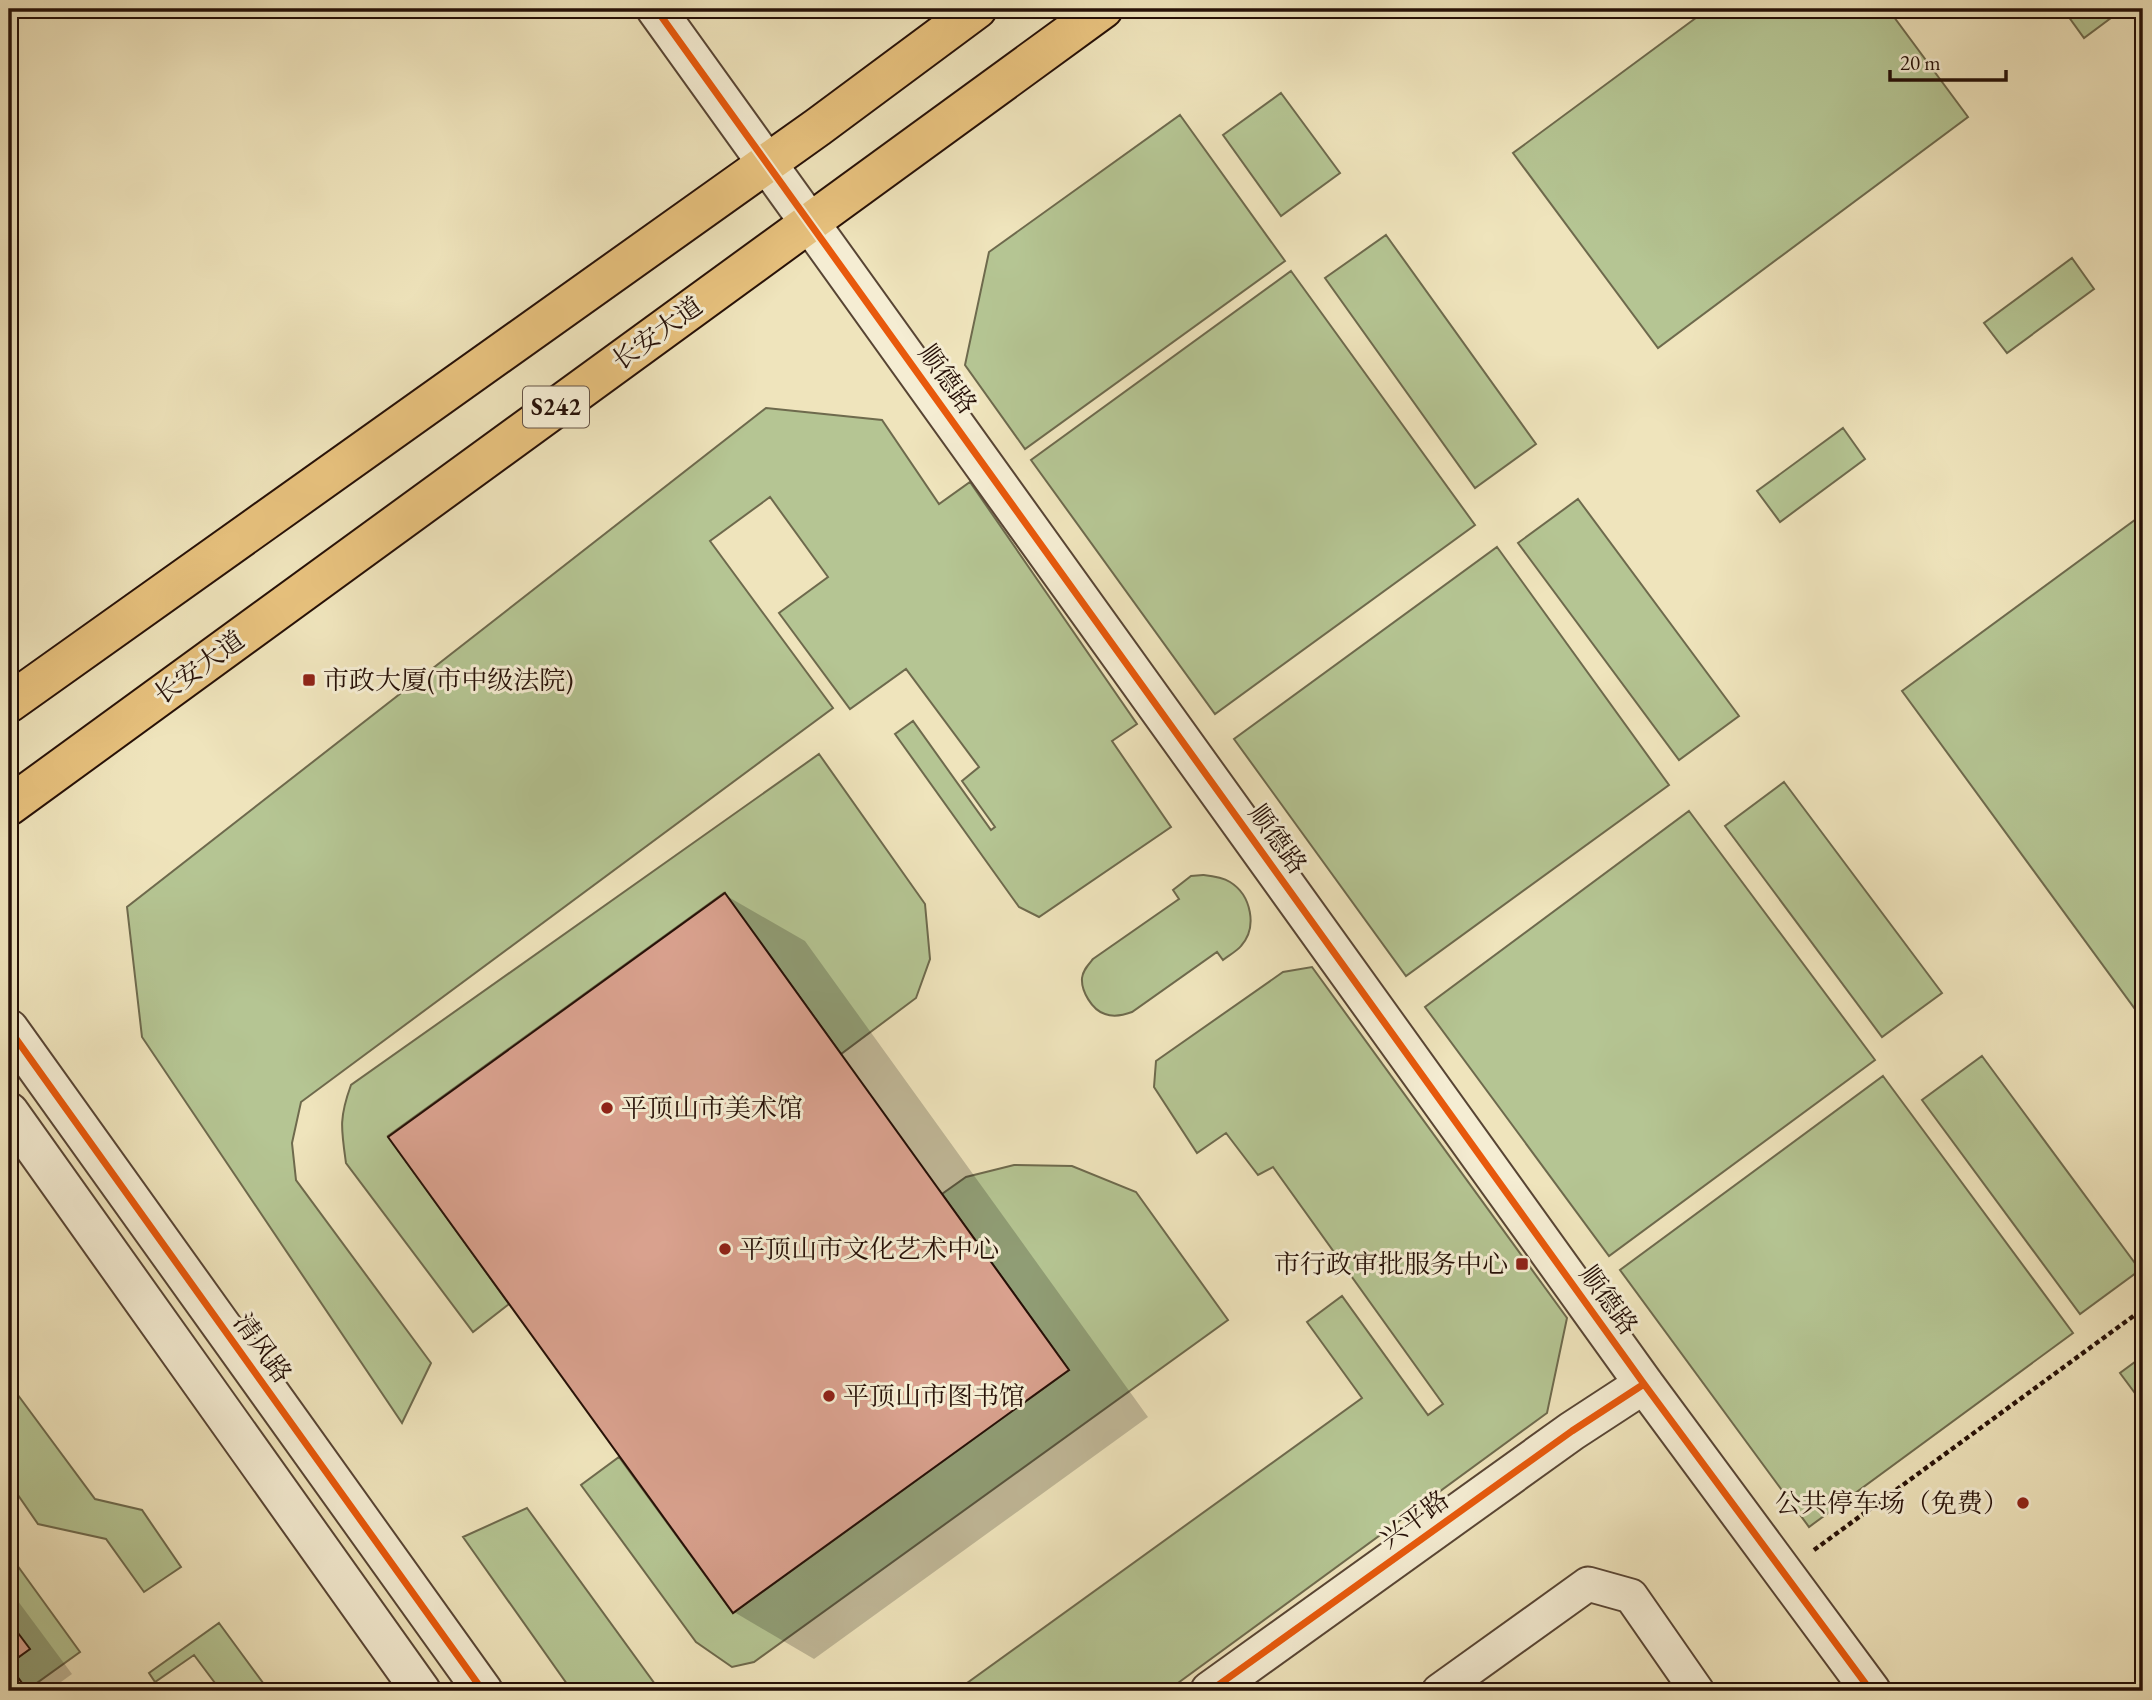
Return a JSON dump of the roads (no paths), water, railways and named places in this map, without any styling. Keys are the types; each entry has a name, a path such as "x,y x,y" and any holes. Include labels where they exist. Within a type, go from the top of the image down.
{"main road":[{"path":"9,703 767,163 977,9"},
{"name":"长安大道","path":"9,806 1103,9"}],"street":[{"name":"顺德路","path":"656,9 1644,1384 1871,1691"},
{"name":"清风路","path":"9,1029 483,1691"},
{"path":"9,1112 421,1691"},
{"name":"兴平路","path":"1210,1691 1572,1431 1644,1384"},
{"path":"1439,1691 1588,1584 1631,1596 1697,1691"}],"place":[{"name":"市政大厦(市中级法院)","path":"309,680"},
{"name":"平顶山市美术馆","path":"607,1108"},
{"name":"平顶山市文化艺术中心","path":"725,1249"},
{"name":"市行政审批服务中心","path":"1522,1264"},
{"name":"平顶山市图书馆","path":"829,1396"},
{"name":"公共停车场（免费）","path":"2023,1503"}]}
